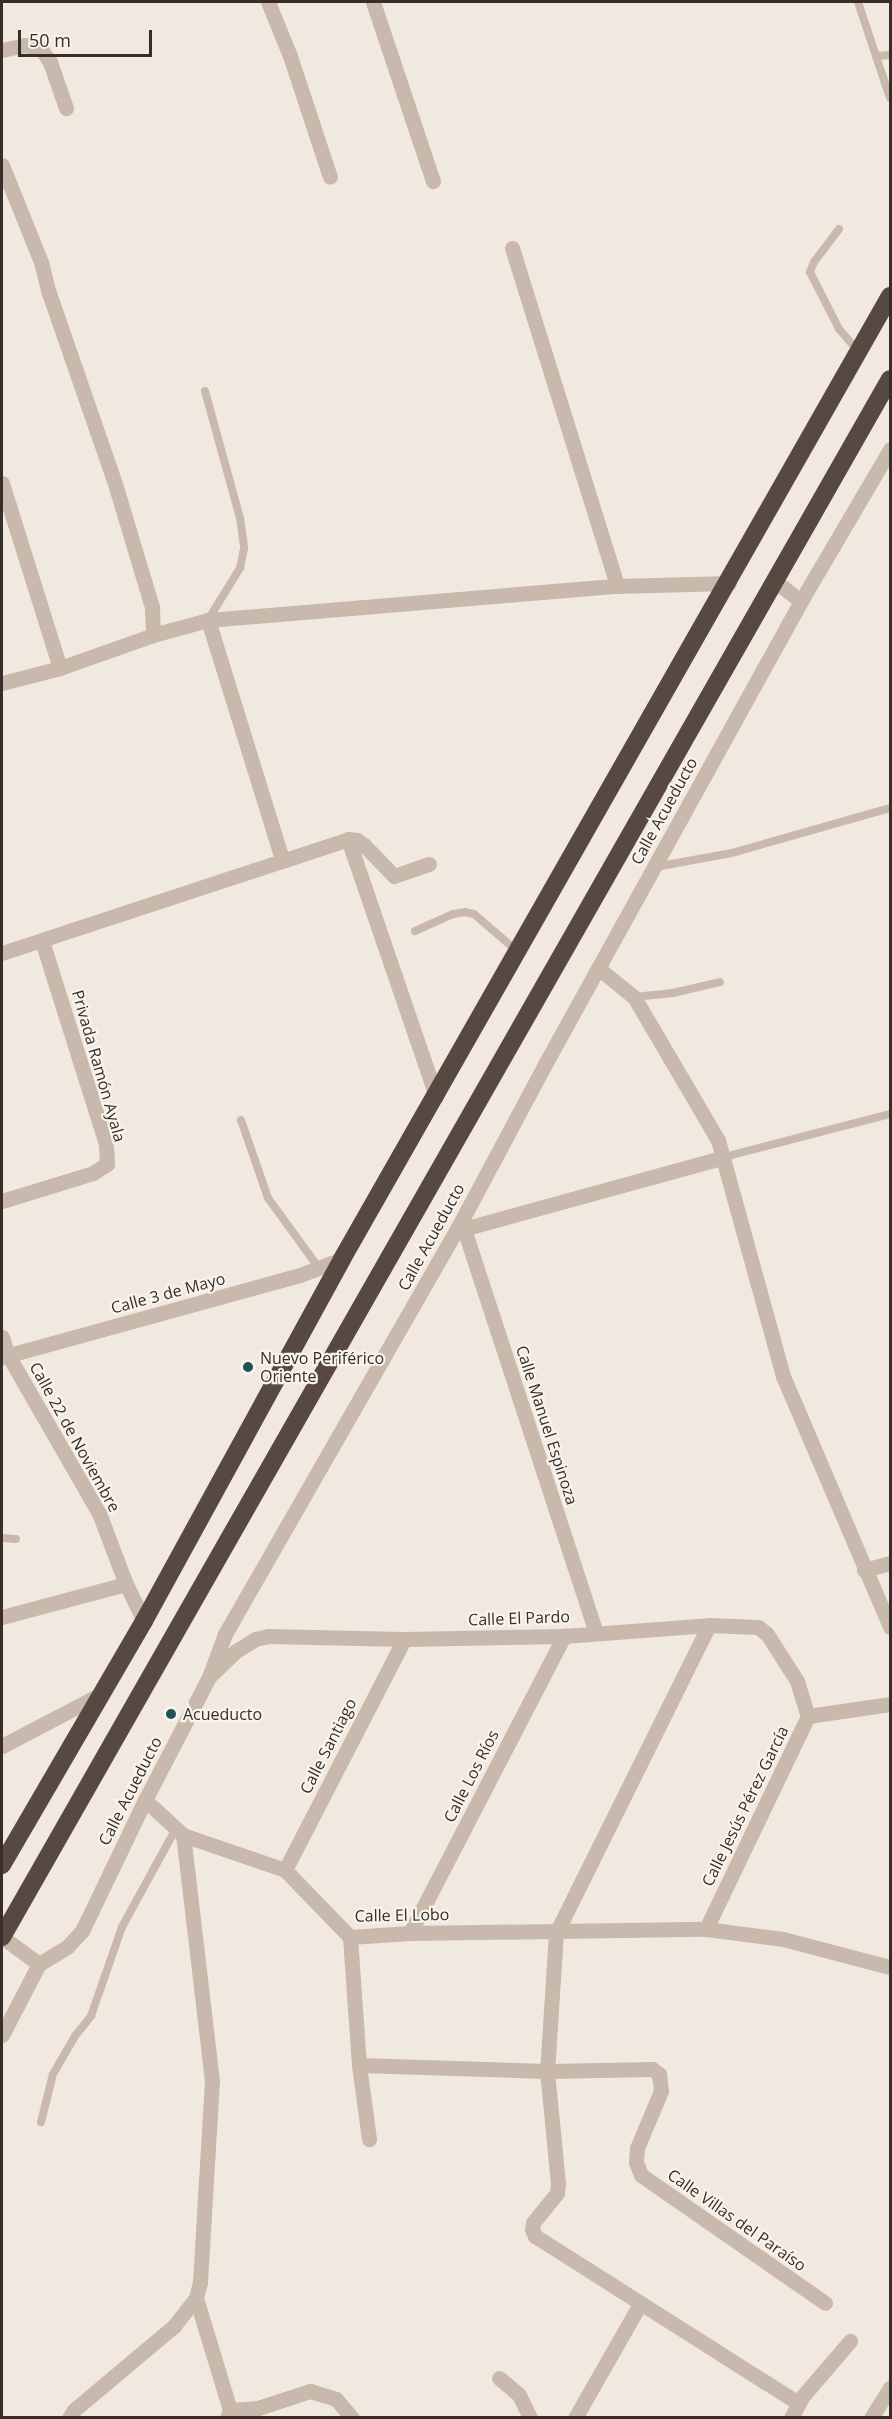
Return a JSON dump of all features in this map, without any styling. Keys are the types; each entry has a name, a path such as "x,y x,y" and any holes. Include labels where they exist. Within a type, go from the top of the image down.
{"highway":[{"path":"2,1865 144,1621 342,1259 729,584 891,296"},
{"path":"2,1937 891,379"}],"street":[{"path":"268,2 290,56 330,177"},
{"path":"373,2 433,181"},
{"path":"2,50 25,45 41,49 50,62 66,108"},
{"path":"2,165 41,262 49,293 120,498 152,607 153,635"},
{"path":"512,248 617,586"},
{"name":"Calle Acueducto","path":"39,1964 67,1947 82,1931 145,1800 209,1677 225,1634 460,1230 653,868 801,600 891,449"},
{"path":"2,483 60,668"},
{"path":"776,581 801,600"},
{"path":"2,683 60,668 153,635 208,620 617,586 729,584"},
{"path":"208,620 282,859"},
{"path":"348,839 436,1096"},
{"path":"2,953 348,839 364,844 394,876 429,864"},
{"name":"Privada Ramón Ayala","path":"2,1202 93,1173 107,1164 106,1144 42,941"},
{"path":"598,968 634,997 718,1140 783,1376 864,1570 891,1627"},
{"path":"460,1230 724,1157"},
{"name":"Calle Manuel Espinoza","path":"460,1230 596,1634"},
{"name":"Calle 3 de Mayo","path":"5,1356 319,1268 342,1259"},
{"name":"Calle 22 de Noviembre","path":"2,1337 5,1356 99,1513 126,1584 144,1621"},
{"path":"864,1570 891,1563"},
{"path":"2,1617 126,1584"},
{"path":"709,1625 556,1933 548,2071 558,2183 557,2193 533,2223 532,2229 535,2236 798,2403"},
{"name":"Calle El Pardo","path":"209,1677 236,1651 255,1639 268,1636 404,1639 564,1636 709,1625 758,1627 767,1634 797,1681 804,1697"},
{"name":"Calle Los Ríos","path":"410,1933 564,1636"},
{"name":"Calle Santiago","path":"285,1870 404,1639"},
{"path":"2,1746 99,1695"},
{"name":"Calle Jesús Pérez García","path":"706,1929 808,1716 804,1697"},
{"path":"808,1716 891,1704"},
{"name":"Calle El Lobo","path":"145,1800 179,1833 285,1870 350,1937 410,1933 556,1933 706,1929 783,1939 891,1967"},
{"path":"69,2418 74,2410 174,2326 196,2298 200,2282 212,2081 179,1833"},
{"path":"2,1937 39,1964 2,2035"},
{"path":"350,1937 359,2066 369,2139"},
{"path":"359,2066 548,2071"},
{"name":"Calle Villas del Paraíso","path":"548,2071 644,2067 659,2074 661,2091 637,2148 636,2162 641,2175 825,2303"},
{"path":"196,2298 229,2414 264,2407 310,2391 336,2399 352,2418"},
{"path":"575,2418 640,2304"},
{"path":"791,2418 798,2403 850,2341"},
{"path":"499,2378 519,2395 531,2418"},
{"path":"871,2418 891,2388"}],"lane":[{"path":"858,2 891,98"},
{"path":"876,56 891,55"},
{"path":"839,229 814,262 810,272 839,329 859,352"},
{"path":"205,391 240,518 244,548 240,568 208,620"},
{"path":"653,868 732,853 891,808"},
{"path":"415,931 453,914 465,912 474,914 518,952"},
{"path":"634,997 673,993 720,982"},
{"path":"724,1157 891,1114"},
{"path":"241,1120 268,1198 319,1268"},
{"path":"2,1538 16,1539"},
{"path":"41,2122 53,2074 75,2036 92,2016 122,1927 179,1833"}],"place":[{"name":"Nuevo Periférico Oriente","path":"248,1367"},
{"name":"Acueducto","path":"171,1714"}]}
